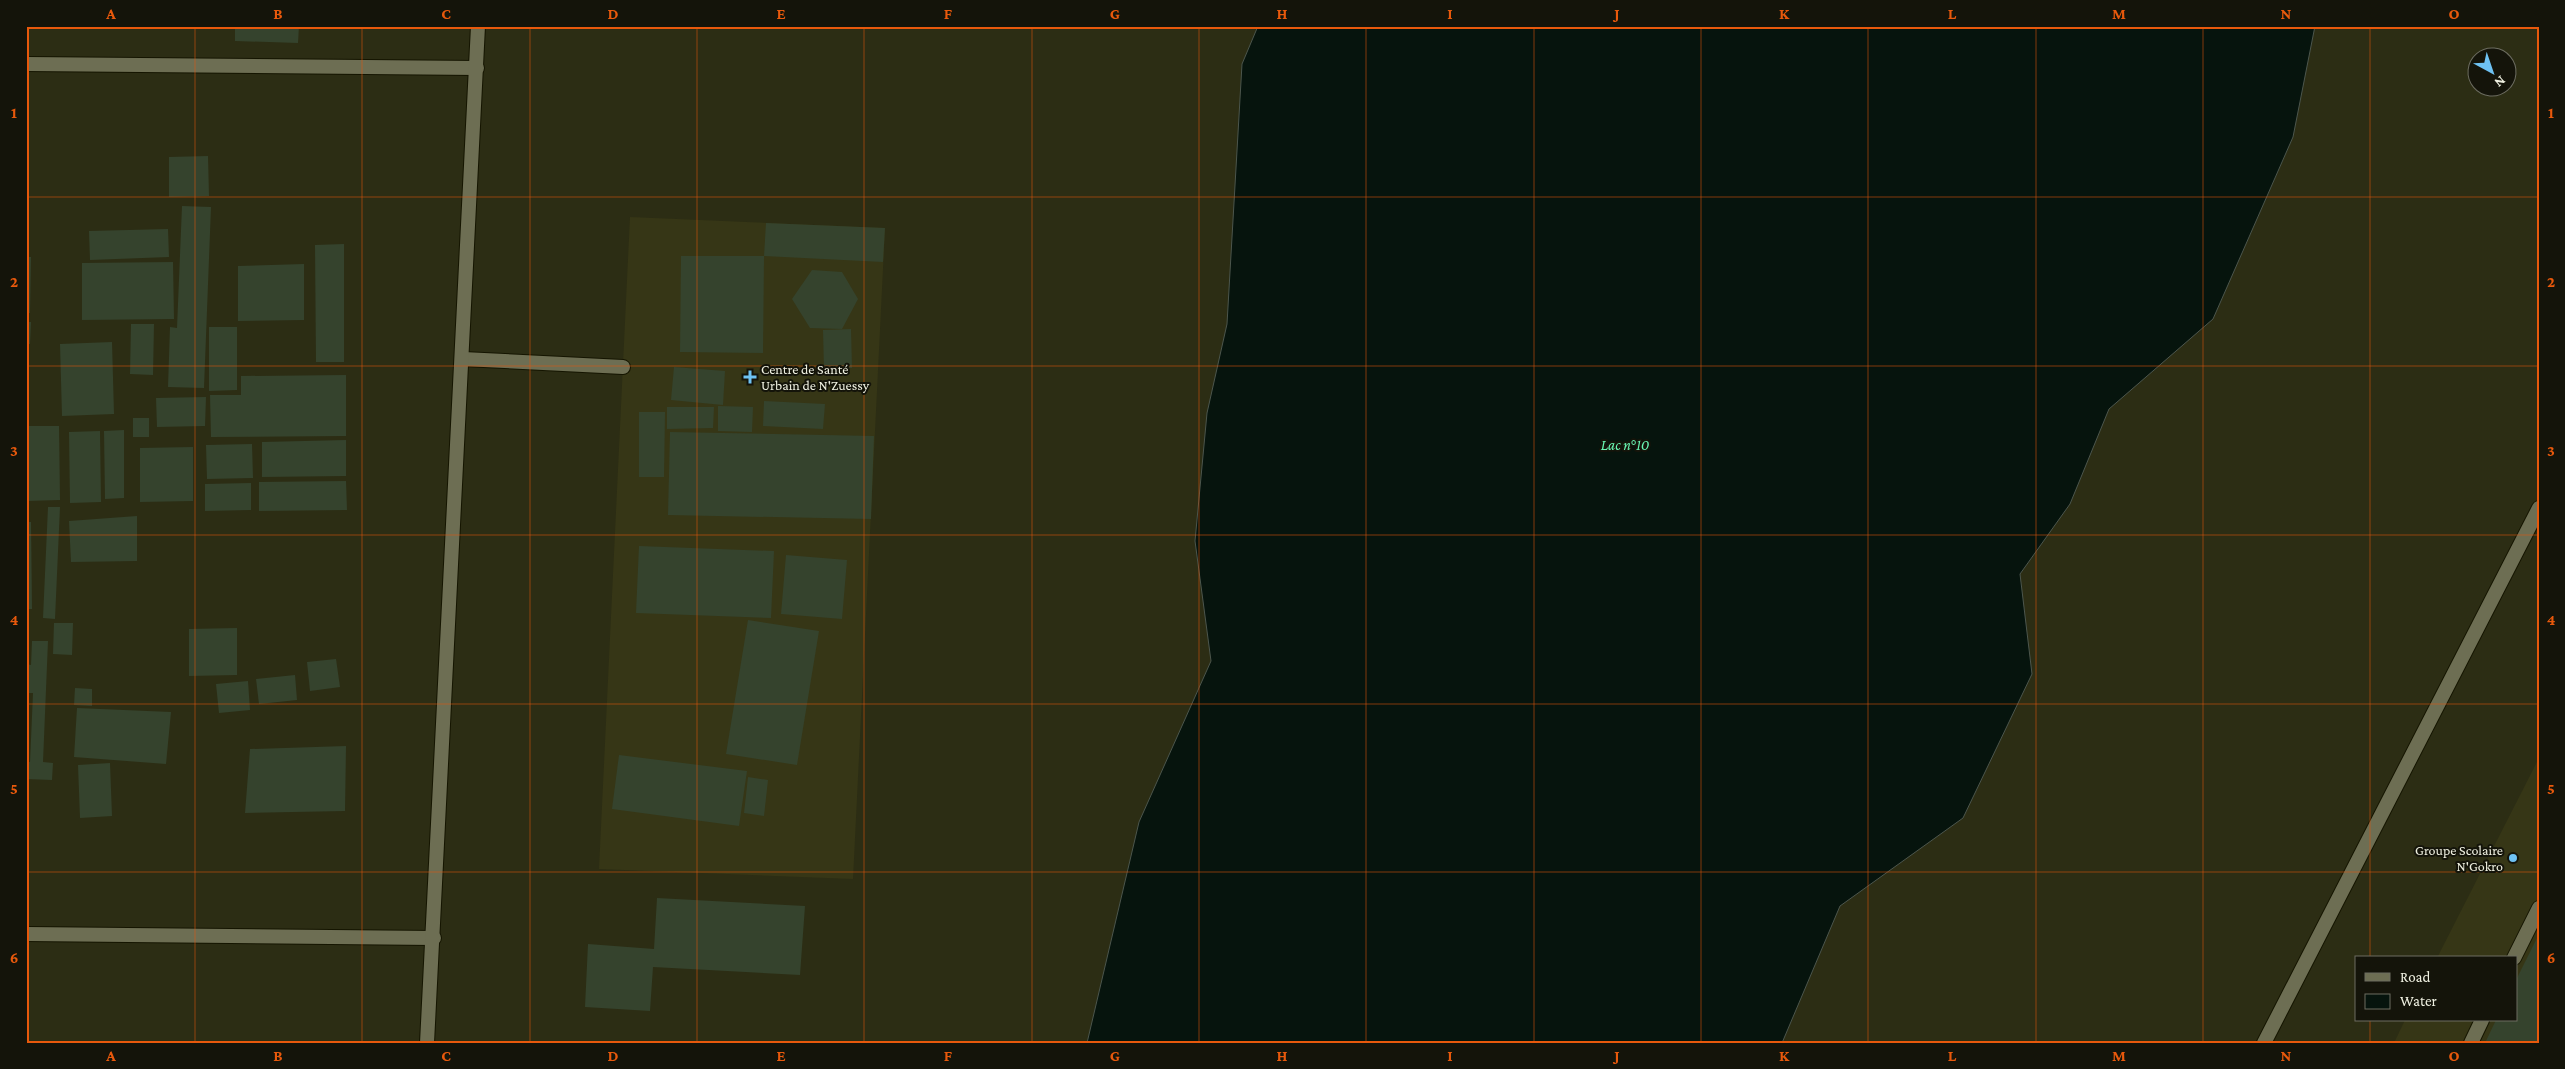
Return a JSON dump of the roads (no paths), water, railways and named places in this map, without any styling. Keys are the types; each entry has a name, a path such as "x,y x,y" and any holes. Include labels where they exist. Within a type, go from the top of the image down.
{"street":[{"path":"428,1043 478,26"},
{"path":"26,64 477,68"},
{"path":"463,360 623,367"},
{"path":"2264,1043 2539,508"},
{"path":"2515,956 2539,908"},
{"path":"26,934 434,938"},
{"path":"2471,1043 2481,1022"}],"water":[{"name":"Lac n°10","path":"1258,26 2315,26 2293,137 2213,319 2109,409 2070,504 2020,574 2032,674 1963,818 1840,906 1782,1043 1087,1043 1139,822 1211,661 1195,541 1207,413 1227,324 1242,64"}],"place":[{"name":"Centre de Santé Urbain de N'Zuessy","path":"750,377"},
{"name":"Groupe Scolaire N'Gokro","path":"2513,858"}]}
